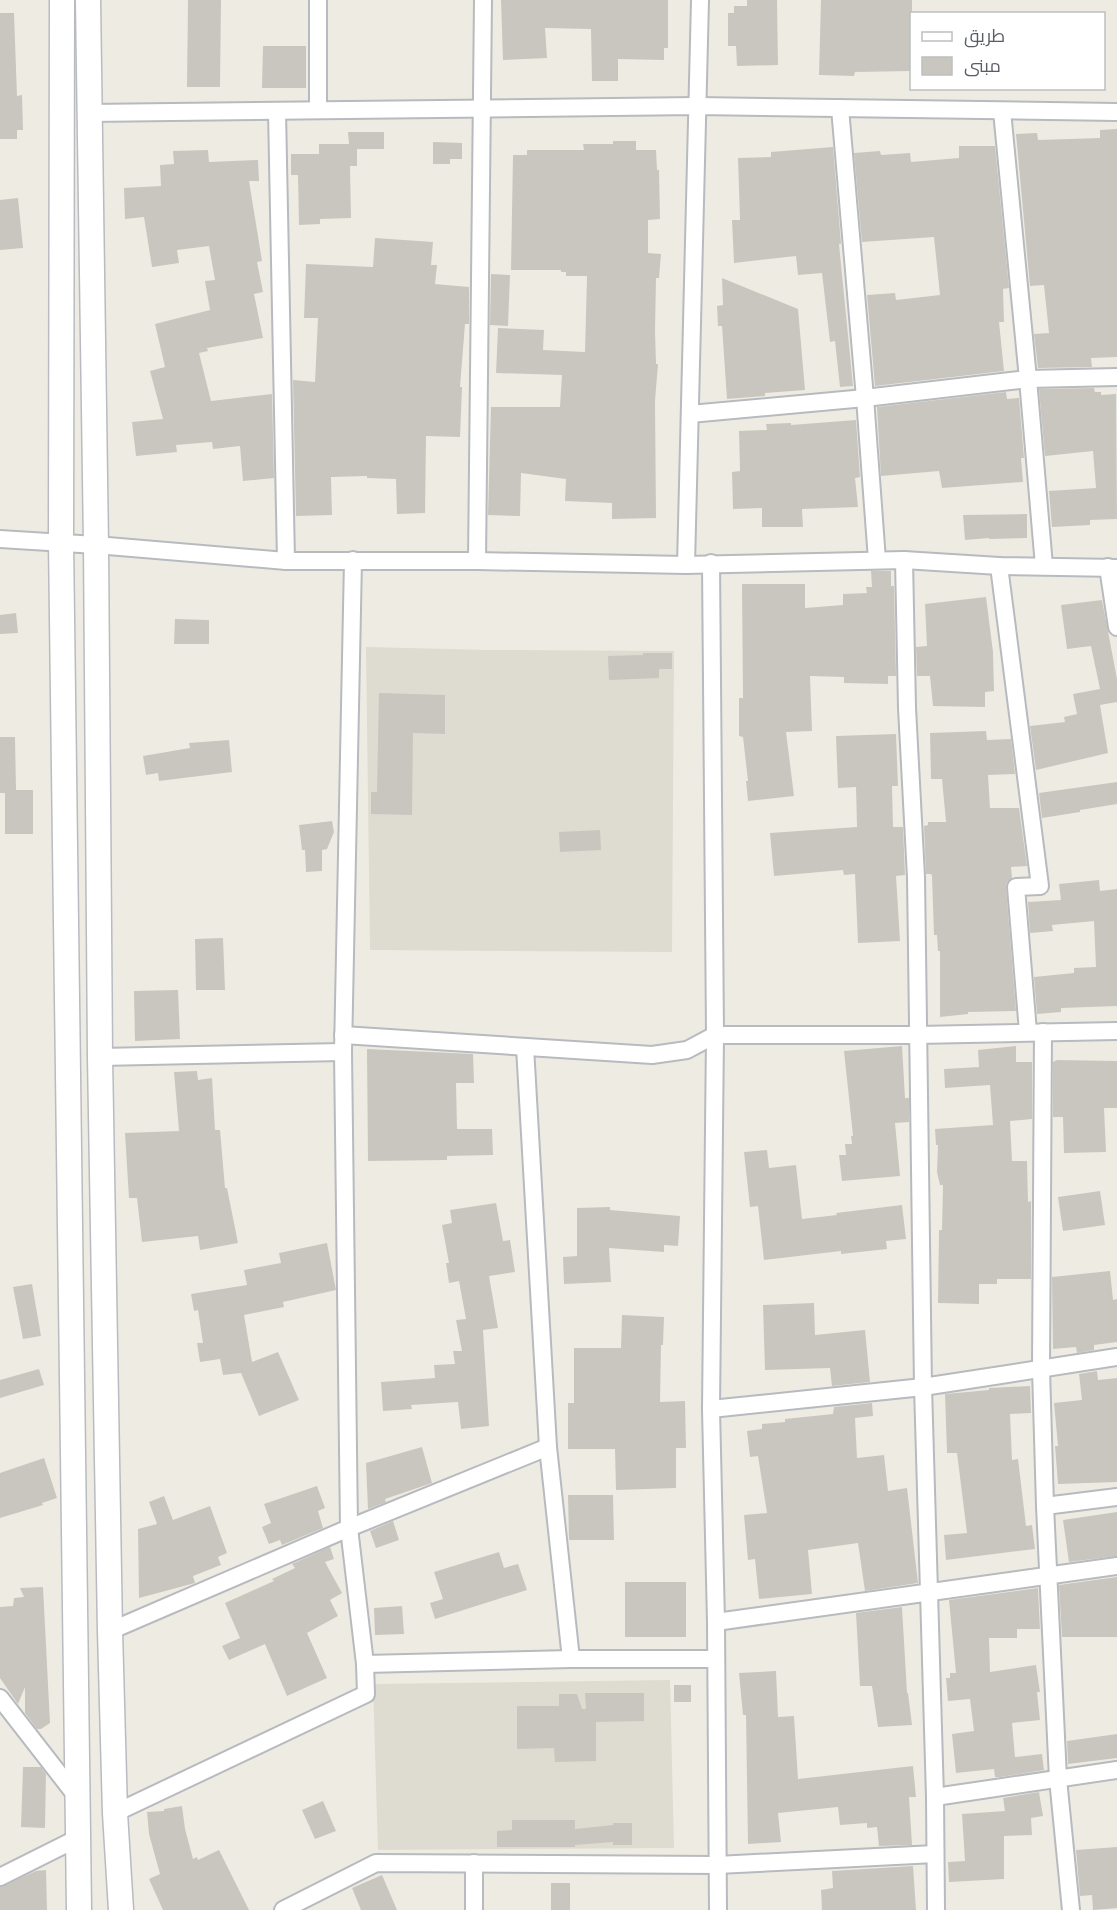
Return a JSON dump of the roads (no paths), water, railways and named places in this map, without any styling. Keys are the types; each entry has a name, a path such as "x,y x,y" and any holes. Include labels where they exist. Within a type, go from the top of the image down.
{"street":[{"path":"62,0 61,542 79,1910"},
{"path":"88,0 96,545 100,1057 110,1631 115,1813 121,1910"},
{"path":"318,0 318,109"},
{"path":"477,561 483,0"},
{"path":"686,565 700,0"},
{"path":"89,113 697,106 1117,112"},
{"path":"840,108 877,560"},
{"path":"277,111 286,561"},
{"path":"1002,111 1044,566"},
{"path":"690,414 865,398 1028,379 1117,377"},
{"path":"0,539 286,561 477,561 686,565 904,560 999,566 1112,568 1117,627"},
{"path":"115,1813 366,1694 365,1664 349,1528 343,1052 353,560"},
{"path":"904,560 907,708 916,877 923,1387 935,1797 936,1910"},
{"path":"711,563 715,1035 711,1408 716,1622 717,1910"},
{"path":"999,566 1040,886 1016,887 1036,1032 1041,1369 1047,1576 1058,1779 1071,1910"},
{"path":"343,1035 652,1055 687,1050 715,1035 917,1035 1117,1031"},
{"path":"525,1047 548,1447 571,1659"},
{"path":"100,1057 343,1052"},
{"path":"711,1408 923,1387 1117,1357"},
{"path":"110,1631 349,1528 548,1447"},
{"path":"1045,1506 1117,1497"},
{"path":"716,1622 1117,1566"},
{"path":"365,1664 571,1659 716,1659"},
{"path":"0,1698 77,1797"},
{"path":"935,1797 1117,1770"},
{"path":"0,1877 78,1838"},
{"path":"283,1910 376,1863 717,1865 935,1854"},
{"path":"474,1863 474,1910"}]}
